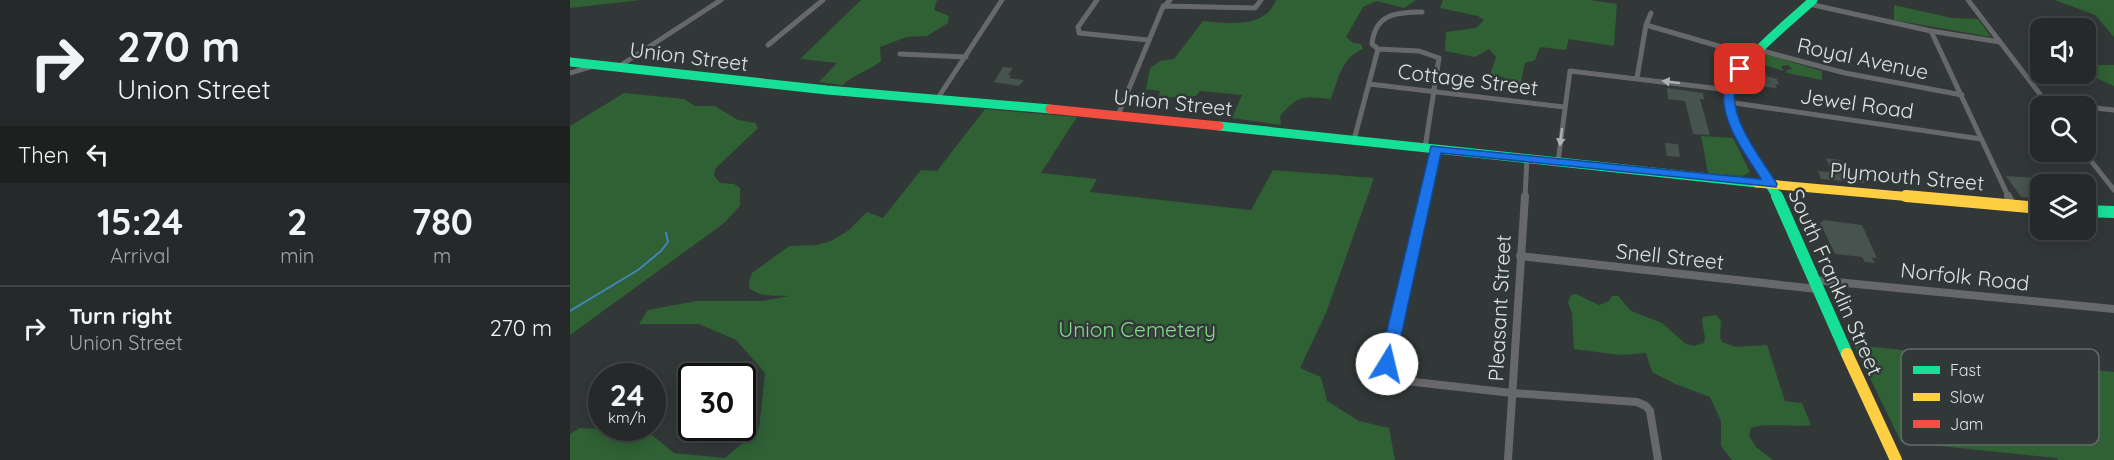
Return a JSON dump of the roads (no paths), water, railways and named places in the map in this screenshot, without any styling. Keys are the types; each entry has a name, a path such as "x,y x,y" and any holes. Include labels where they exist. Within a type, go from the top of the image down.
{"main road":[{"path":"1728,102 1729,90 1736,75 1756,53 1811,2"},
{"name":"Union Street","path":"570,62 936,101 1118,115 1771,184"},
{"name":"South Franklin Street","path":"1728,102 1740,133 1771,184 1896,460"},
{"name":"Plymouth Street","path":"1771,184 2030,207"},
{"path":"2096,211 2114,212"}],"street":[{"path":"618,67 721,0"},
{"path":"768,45 823,0"},
{"path":"936,101 1002,0"},
{"path":"1097,0 1078,27 1079,33 1149,40"},
{"path":"1118,115 1163,6 1170,0"},
{"path":"1163,6 1255,8 1261,0"},
{"path":"1968,0 2041,96"},
{"path":"1811,2 1931,31 2000,42"},
{"path":"1422,12 1397,13 1380,20 1372,40 1372,44 1378,49 1420,52 1438,56 1430,148 1391,341 1387,364 1390,374 1397,380 1512,393 1637,402 1646,405 1653,420 1658,460"},
{"path":"1637,78 1646,25 1652,13"},
{"name":"Royal Avenue","path":"1646,25 1845,73 1962,95"},
{"path":"1931,31 2013,206"},
{"path":"1354,140 1378,49"},
{"path":"900,54 966,57"},
{"path":"570,73 597,65"},
{"path":"1558,162 1570,71 1729,90"},
{"name":"Cottage Street","path":"1369,84 1564,107"},
{"name":"Jewel Road","path":"1728,102 1981,139"},
{"path":"2096,108 2114,110"},
{"name":"Pleasant Street","path":"1508,460 1527,158"},
{"path":"2092,162 2114,190"},
{"name":"Snell Street","path":"1520,256 1815,284"},
{"name":"Norfolk Road","path":"1815,284 2114,309"}],"waterway":[{"path":"570,311 638,270 661,251 668,242 666,233"}],"park label":[{"name":"Union Cemetery","path":"1137,329"}]}
